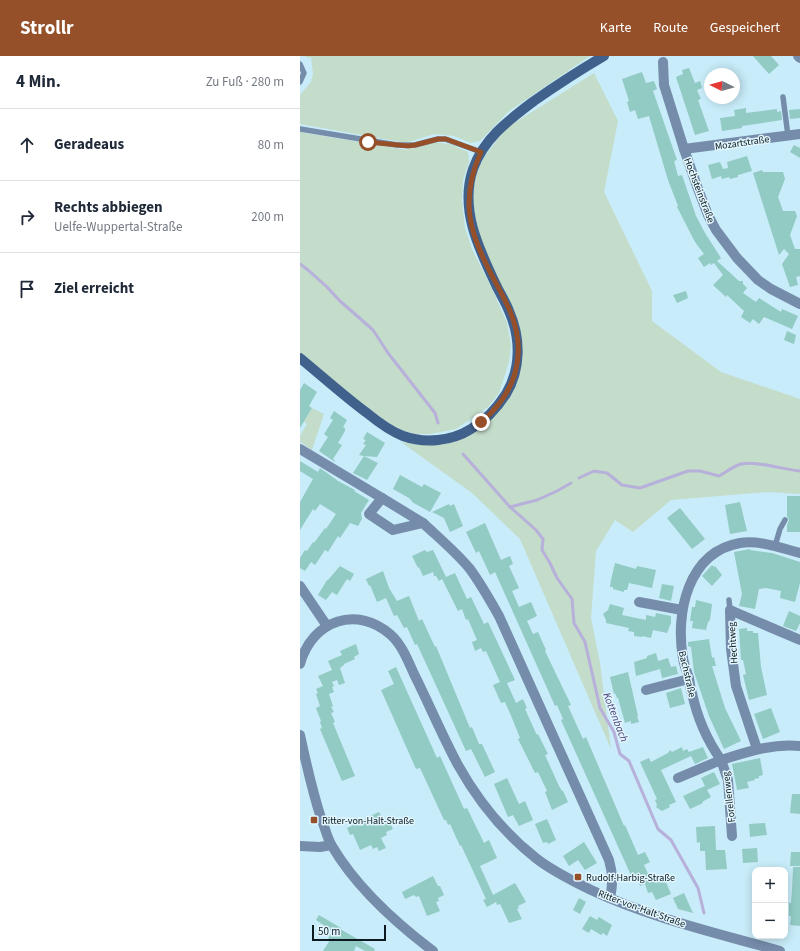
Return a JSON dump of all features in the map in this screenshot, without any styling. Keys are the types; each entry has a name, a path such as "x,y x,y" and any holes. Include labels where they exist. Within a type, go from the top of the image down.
{"main road":[{"path":"300,358 356,405 384,426 412,439 435,440 458,436 481,422 497,407 515,376 517,369 518,344 511,316 477,243 472,224 469,207 470,185 473,171 481,152 491,138 510,119 551,89 604,56"}],"street":[{"name":"Hochsteinstraße","path":"663,62 664,85 684,150 708,215 724,242 758,280 771,290 800,304"},
{"name":"Mozartstraße","path":"684,150 800,134"},
{"path":"300,449 423,523 469,568 499,616 609,860 612,872 613,887 610,898"},
{"path":"382,498 369,514 392,530 423,523"},
{"name":"Bachstraße","path":"721,760 705,733 692,694 683,659 682,610 688,590 696,571 703,563 719,550 740,543 751,542 775,546 788,554 800,553"},
{"path":"300,586 327,626"},
{"path":"640,602 682,610"},
{"name":"Hechtweg","path":"757,749 736,686 731,649 730,605 800,640"},
{"name":"Ritter-von-Halt-Straße","path":"300,664 310,642 327,626 346,619 369,621 376,624 397,641 422,690 441,734 459,767 487,810 521,846 564,876 610,898 671,920 780,951"},
{"path":"646,690 689,679"},
{"path":"300,735 307,769 331,845 356,880 407,932 433,951"},
{"path":"678,778 721,760 757,749 776,746 800,746"},
{"name":"Forellenweg","path":"721,760 728,780 732,836"},
{"path":"300,846 320,847 331,845"}],"lane":[{"path":"300,64 304,73 300,82"},
{"path":"783,97 788,136"},
{"path":"300,129 397,146 415,145 438,139 446,139 481,152"},
{"path":"775,546 780,529 785,520"}],"green space":[{"path":"305,56 590,56 509,111 480,141 471,143 454,136 434,134 406,143 300,124 300,95 311,82 313,74 311,57 308,58"},
{"path":"594,73 618,121 604,192 652,291 652,321 721,372 800,399 800,494 768,492 671,500 633,532 615,520 596,551 591,618 600,663 611,749 520,539 472,493 401,442 419,445 491,418 522,354 480,243 473,207 473,189 477,172 483,159 505,129"},
{"path":"300,132 407,150 433,142 450,144 468,152 469,162 463,180 462,201 465,228 472,249 507,323 511,345 509,362 499,393 488,407 456,429 430,434 415,434 395,429 379,418 300,353"},
{"path":"312,408 324,414 312,450 300,442 300,436 307,424 304,422"}],"building":[{"path":"753,56 771,56 779,65 769,74"},
{"path":"689,68 695,83 700,81 702,88 697,90 701,99 698,100 709,131 695,135 676,77 683,74 682,70"},
{"path":"642,72 646,83 654,81 657,89 653,91 677,160 674,161 678,176 682,175 696,216 721,258 717,261 739,281 743,281 743,284 747,288 743,293 756,302 759,298 781,312 782,309 798,316 792,329 764,317 759,324 753,319 750,323 741,317 744,311 727,295 726,297 713,285 723,275 714,263 711,265 710,263 704,267 698,258 704,254 695,242 677,207 678,206 668,180 649,116 638,119 635,110 630,112 627,102 629,101 622,79"},
{"path":"746,108 746,113 777,109 777,112 781,111 782,120 742,126 742,128 722,131 720,118 735,116 734,110"},
{"path":"800,109 800,118 790,119 789,110"},
{"path":"794,145 800,148 800,158 790,152"},
{"path":"747,156 752,171 730,179 729,177 722,179 721,176 712,179 708,165 720,162 723,169 728,168 727,162"},
{"path":"762,170 763,172 783,172 785,179 778,197 783,211 795,211 797,216 790,235 795,249 800,249 800,276 796,277 798,285 790,287 782,264 789,254 784,249 779,255 753,173"},
{"path":"686,291 688,298 677,303 673,295"},
{"path":"787,331 796,335 794,344 784,340"},
{"path":"304,383 317,392 309,406 312,408 300,428 300,390"},
{"path":"334,411 347,420 343,427 345,428 345,431 338,443 342,445 333,459 335,462 319,451 328,437 324,434 333,420 330,418"},
{"path":"367,432 385,443 377,457 359,455 366,445 363,444 366,440 363,439"},
{"path":"364,456 378,463 367,480 353,473"},
{"path":"300,461 318,472 320,468 369,500 361,513 362,519 358,526 350,523 340,538 338,536 328,552 325,550 315,565 311,562 305,571 300,568 300,558 305,550 307,551 325,528 326,529 336,514 320,504 315,511 313,509 300,530 300,502 313,479 300,471"},
{"path":"400,475 422,487 424,484 441,493 430,512 393,489"},
{"path":"787,496 800,496 800,532 787,532 789,520 787,516"},
{"path":"740,502 747,531 730,534 725,505"},
{"path":"449,504 450,506 454,504 463,526 450,532 444,518 432,512"},
{"path":"680,508 705,539 692,549 667,518"},
{"path":"485,523 501,560 510,556 513,564 509,566 519,588 512,591 519,607 531,602 537,616 527,621 533,634 538,632 546,650 545,651 571,705 568,706 583,739 586,737 638,855 645,852 650,862 644,865 651,880 663,875 671,894 656,900 652,892 648,893 645,884 640,886 638,881 634,882 561,720 563,719 557,705 555,706 495,572 490,575 479,551 476,553 466,532"},
{"path":"750,549 772,553 800,562 800,583 795,602 780,598 781,591 766,588 759,589 755,609 739,606 742,594 734,552"},
{"path":"425,550 427,552 433,550 446,577 455,573 467,599 471,597 484,624 488,622 515,680 507,683 516,703 523,699 527,708 525,709 535,731 548,754 545,755 568,802 552,810 545,792 547,791 538,772 535,773 518,739 520,738 505,702 501,703 493,685 500,682 486,651 483,652 481,648 475,651 472,642 477,640 468,619 466,620 462,609 458,611 442,579 439,581 436,576 434,576 433,572 423,576 412,556"},
{"path":"615,563 636,569 637,566 656,570 652,588 629,583 627,590 624,590 624,592 610,587"},
{"path":"712,565 714,567 715,566 722,575 712,586 702,576"},
{"path":"340,566 354,574 350,581 347,579 337,595 332,592 326,600 318,595 327,580"},
{"path":"383,571 389,588 397,601 409,596 419,621 422,619 435,647 436,646 470,728 472,727 479,744 482,744 495,772 485,777 471,749 466,751 417,644 415,645 407,627 404,628 397,615 394,616 386,598 377,602 366,579"},
{"path":"662,584 674,586 671,601 659,598"},
{"path":"696,600 712,604 710,620 706,630 692,628 693,621 690,621 692,607 695,607"},
{"path":"610,604 624,608 622,615 646,620 646,615 655,617 656,613 671,616 671,623 667,633 653,630 651,638 634,636 634,632 628,631 629,628 606,623 603,614 608,610"},
{"path":"789,611 800,616 800,623 796,631 783,626"},
{"path":"747,628 747,631 758,633 761,667 767,695 749,700 743,675 746,674 743,660 741,660 739,629"},
{"path":"709,639 712,658 714,657 716,666 712,666 725,708 741,741 724,749 709,716 694,672 691,647 688,646 688,642"},
{"path":"356,644 359,654 354,657 355,659 344,664 340,668 345,683 339,685 337,680 332,682 334,692 329,694 333,706 331,707 334,712 331,713 335,722 333,723 355,776 342,781 320,729 322,728 321,721 316,708 320,706 316,689 323,686 318,676 332,670 328,661 342,655 340,651"},
{"path":"656,653 658,661 668,658 671,667 676,666 678,674 662,678 660,669 636,676 634,662 647,658 647,656"},
{"path":"396,667 437,758 440,756 464,809 467,808 484,843 489,840 497,858 480,866 493,895 515,883 526,902 518,906 519,908 517,909 522,919 509,923 500,904 497,905 496,902 487,907 483,900 486,899 461,845 460,846 450,824 448,825 446,820 444,820 420,768 416,769 381,690 394,684 388,671"},
{"path":"628,672 639,722 631,724 631,721 625,723 618,698 615,693 614,694 610,677"},
{"path":"681,688 685,704 670,708 666,693"},
{"path":"771,708 780,732 763,739 754,714"},
{"path":"682,747 683,751 687,749 689,752 703,747 708,758 695,764 691,756 661,770 676,802 669,805 670,807 662,811 656,807 657,805 655,800 657,799 640,762 649,758 651,762 668,753 670,750 672,752"},
{"path":"760,758 763,775 754,779 755,780 747,782 749,788 737,790 732,764"},
{"path":"714,772 720,784 707,790 711,797 702,802 703,803 690,809 683,796 705,786 701,778"},
{"path":"507,778 519,804 525,801 533,820 519,826 513,815 508,817 494,784"},
{"path":"792,794 800,794 800,814 790,813"},
{"path":"379,812 384,822 388,820 393,829 386,832 387,835 381,838 386,848 379,851 377,847 373,849 371,845 360,850 353,834 350,835 347,828"},
{"path":"547,819 556,840 548,844 547,842 543,843 535,824"},
{"path":"765,823 767,835 750,837 749,824"},
{"path":"715,826 716,850 725,850 727,869 706,870 705,851 700,851 700,842 697,843 696,827"},
{"path":"584,842 597,863 585,870 578,860 569,866 563,856"},
{"path":"757,848 758,862 743,863 742,849"},
{"path":"791,852 800,852 800,866 790,866"},
{"path":"793,867 800,867 800,926 790,925 791,916 789,916 789,903 791,903"},
{"path":"433,876 444,895 438,898 439,901 436,902 440,911 427,916 419,896 416,897 414,895 405,899 402,892"},
{"path":"684,893 693,913 678,909 673,898"},
{"path":"579,898 586,902 580,914 573,910"},
{"path":"319,915 375,949 374,951 365,951 356,946 354,951 323,951 330,940 328,939 332,931 316,920"},
{"path":"590,916 597,920 599,917 612,925 607,936 603,933 601,935 591,929 589,933 582,929"}],"waterway":[{"path":"300,264 373,330 388,353 435,413 438,423"},
{"name":"Kottenbach","path":"463,454 510,507 537,500 571,483"},
{"path":"579,478 594,471 607,473 622,485 640,488 688,471 700,471 719,476 735,466 744,463 760,464 800,471"},
{"name":"Kottenbach","path":"510,507 536,530 543,539 542,550 557,578 572,599 574,623 585,642 600,708 614,732 620,754 629,761 658,829 671,840 698,888 704,913"}],"place":[{"name":"Ritter-von-Halt-Straße","path":"314,820"},
{"name":"Rudolf-Harbig-Straße","path":"578,877"}],"route":[{"path":"368,142 408,146 438,139 446,139 481,152 473,171 470,185 470,215 477,243 509,310 518,344 517,369 511,385 497,407 481,422"}]}
